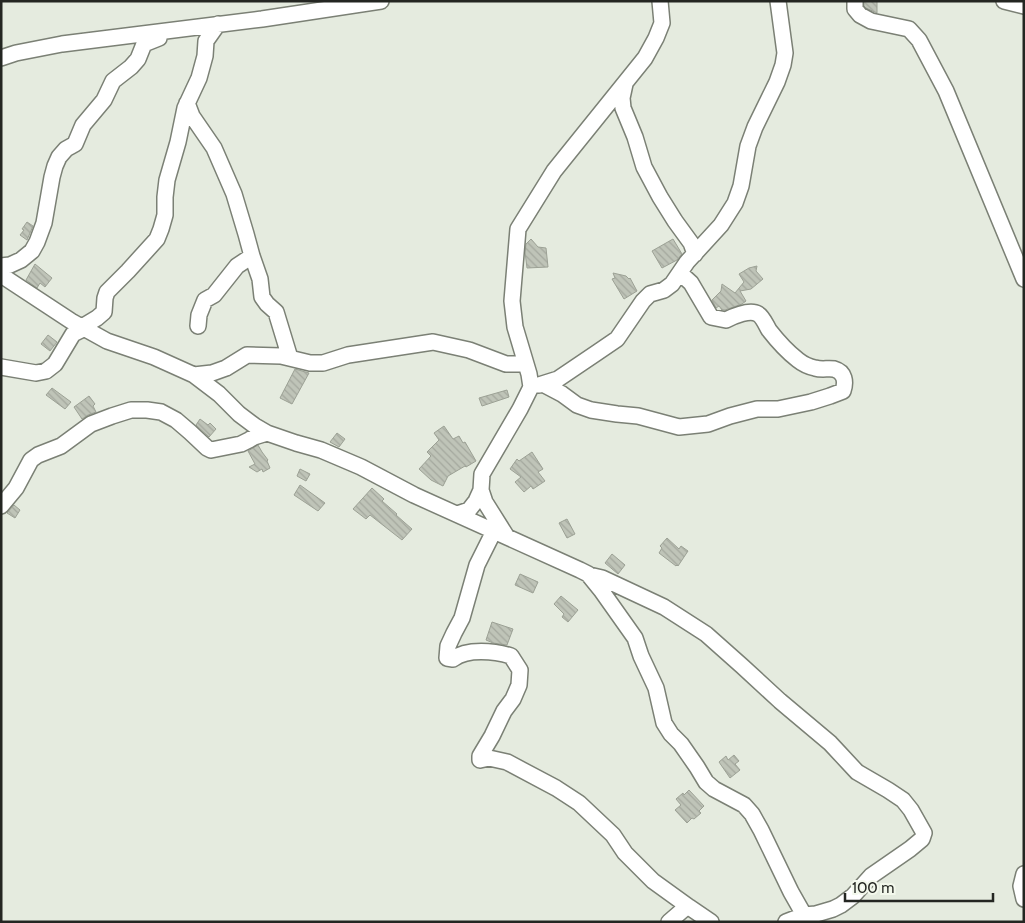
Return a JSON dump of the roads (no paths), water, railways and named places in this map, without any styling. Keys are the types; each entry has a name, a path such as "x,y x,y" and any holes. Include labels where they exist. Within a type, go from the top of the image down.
{"street":[{"path":"1,58 16,53 62,44 262,19 381,1"},
{"path":"660,1 662,24 645,58 554,171 518,229 512,301 515,327 529,374 537,385 562,394 577,405 590,410 638,416 679,428 708,424 757,409 778,409 811,402 843,391 846,382 842,374 835,370 815,368 796,359 773,335 760,315 752,312 726,320 711,317 691,283 680,273"},
{"path":"457,514 469,510 476,501 481,490 482,474 520,409 537,385 558,379 617,338 642,302 650,294 664,290 672,284 687,262 721,225 735,203 741,186 748,146 777,82 783,64 785,53 778,1"},
{"path":"855,1 855,9 860,15 871,21 909,29 920,40 946,91 1024,279"},
{"path":"1004,1 1024,6"},
{"path":"206,42 218,24"},
{"path":"1,367 36,373 46,372 55,364 78,327 97,318 104,312 107,292 157,238 162,229 165,215 167,180 187,103 199,78 205,56 206,42 204,35 197,26"},
{"path":"1,266 10,265 32,252 44,223 52,177 59,157 66,149 75,144 83,125 104,100 113,81 138,59 144,44 159,38 160,31"},
{"path":"625,82 622,98 623,108 644,166 670,213 691,243 695,254"},
{"path":"187,103 192,116 214,148 226,174 260,279 262,297 276,312 290,358"},
{"path":"198,326 199,315 206,300 214,295 237,266 252,256"},
{"path":"1,275 78,327 194,375 219,394 259,432 329,453 361,467 414,495 664,607 706,634 830,743 857,772 903,800 924,833 922,839 871,876 853,896 841,905 806,919 786,922"},
{"path":"194,375 212,373 226,368 247,355 281,356 310,363 323,363 348,355 433,342 469,350 506,364 525,364"},
{"path":"1,506 16,488 31,460 38,455 61,446 91,424 131,410 161,412 176,420 211,450 241,444 259,432"},
{"path":"481,490 485,502 502,531 501,535 477,565 462,618 448,646 447,658 453,659 458,655 481,651 502,654 511,656 520,670 519,685 513,699 504,710 480,756 480,760 490,758 507,762 556,788 579,803 613,835 625,853 652,881 711,922"},
{"path":"588,574 635,638 656,688 664,723 697,766 706,782 714,789 744,805 752,814 806,919"},
{"path":"1024,874 1021,886 1024,899"},
{"path":"669,922 689,907"}]}
